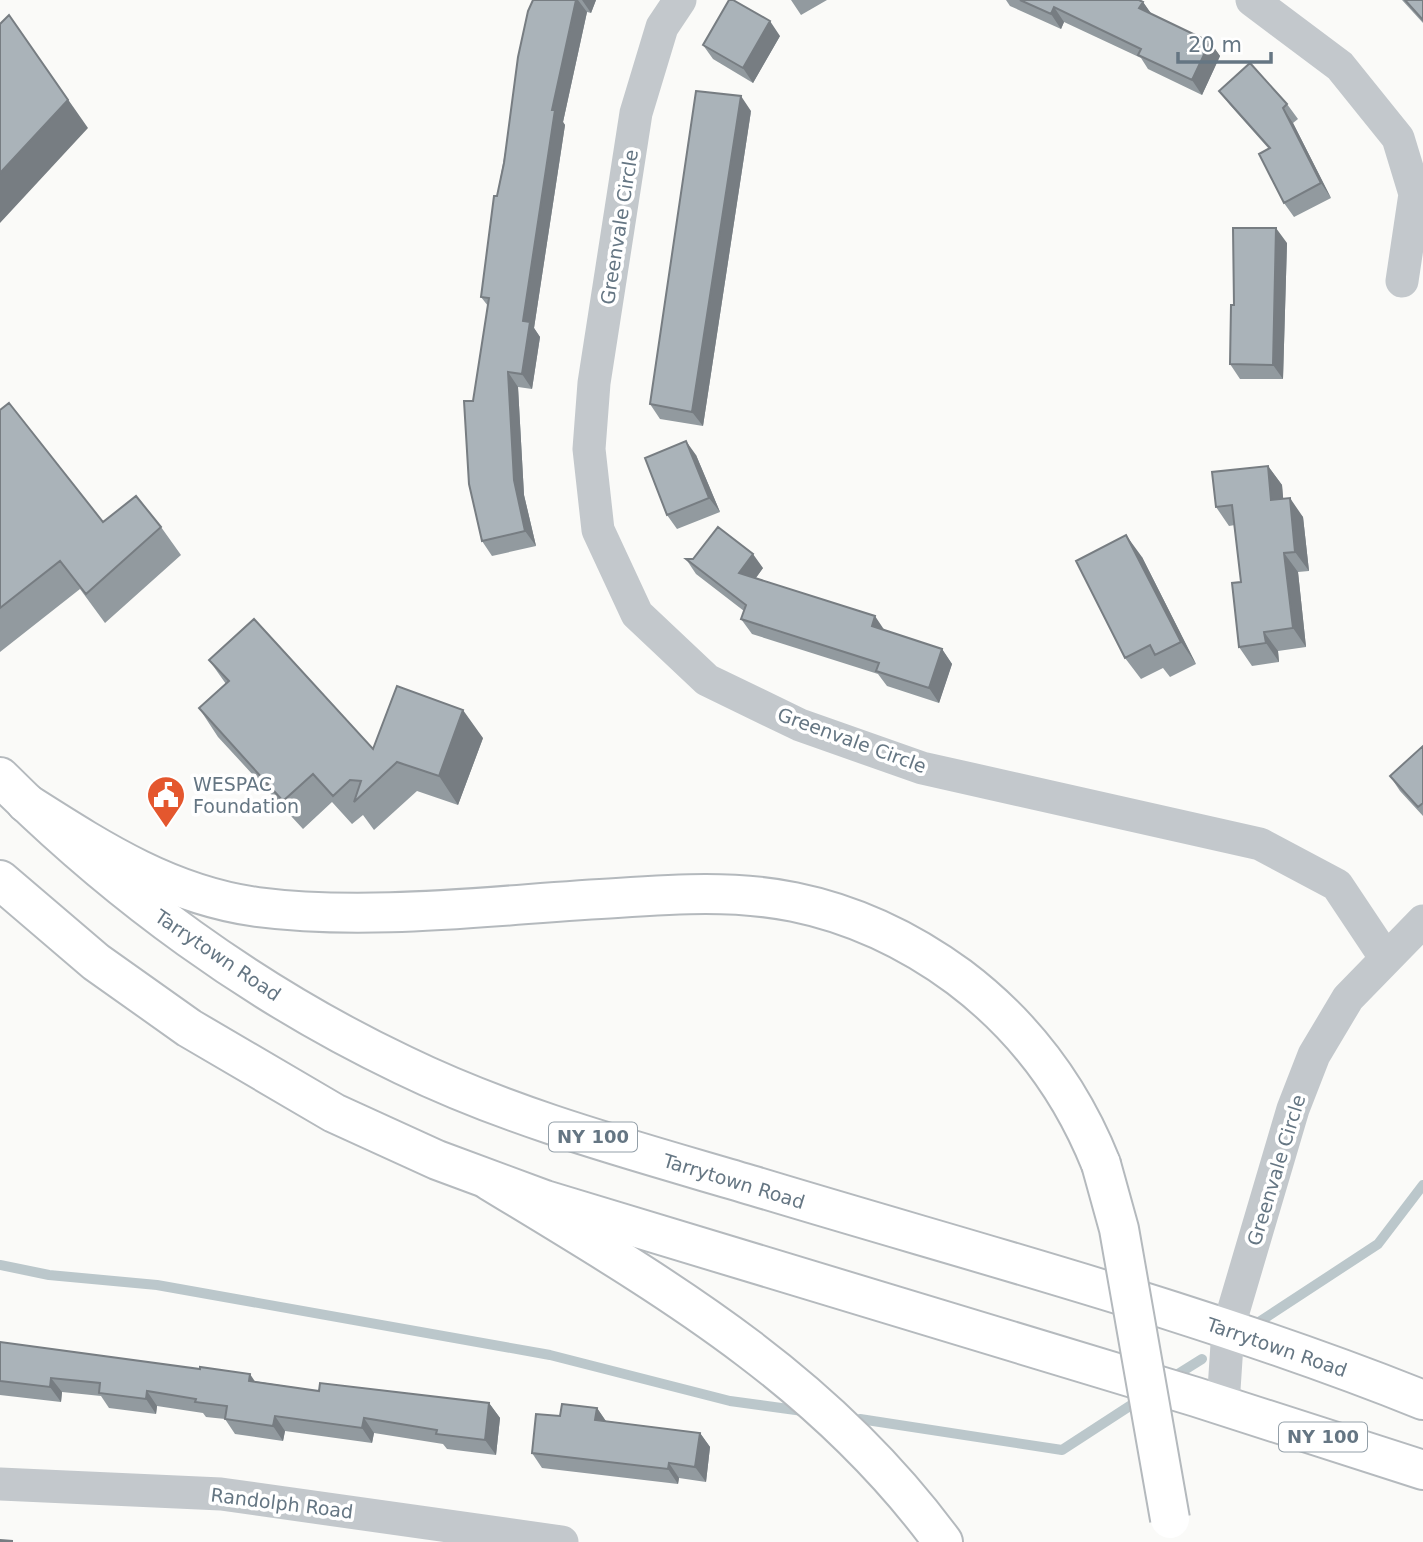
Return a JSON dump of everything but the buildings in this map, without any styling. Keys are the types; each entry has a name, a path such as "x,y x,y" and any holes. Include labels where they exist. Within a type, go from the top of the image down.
{"main road":[{"path":"13,790 104,853 158,880 197,894 256,906 344,912 710,893 794,902 846,917 922,952 969,985 1030,1043 1063,1087 1101,1164 1119,1229 1172,1531"},
{"name":"Tarrytown Road","path":"13,790 107,876 197,944 304,1011 403,1065 507,1108 616,1145 1228,1329 1423,1400"},
{"name":"NY 100","path":"0,880 96,962 189,1028 235,1057 386,1139 490,1181 653,1234 1223,1405 1423,1469"},
{"path":"490,1181 728,1331 796,1383 857,1441 943,1542"},
{"path":"857,1441 911,1509 932,1542"}],"street":[{"name":"Greenvale Circle","path":"680,0 662,27 636,113 594,383 589,449 598,530 637,614 707,680 800,725 922,768 1261,844 1337,885 1385,957"},
{"path":"1252,0 1340,66 1398,138 1415,194 1402,281"},
{"name":"Greenvale Circle","path":"1223,1405 1228,1329 1293,1109 1314,1055 1348,998 1385,957 1423,921"},
{"name":"Randolph Road","path":"0,1484 221,1494 562,1542"}],"waterway":[{"path":"1253,1326 1378,1244 1423,1185"},
{"path":"0,1265 49,1275 157,1285 550,1355 730,1401 803,1411"},
{"path":"1178,1374 1202,1359"},
{"path":"860,1419 1062,1450 1142,1398"}],"place":[{"name":"WESPAC Foundation","path":"166,829"}]}
